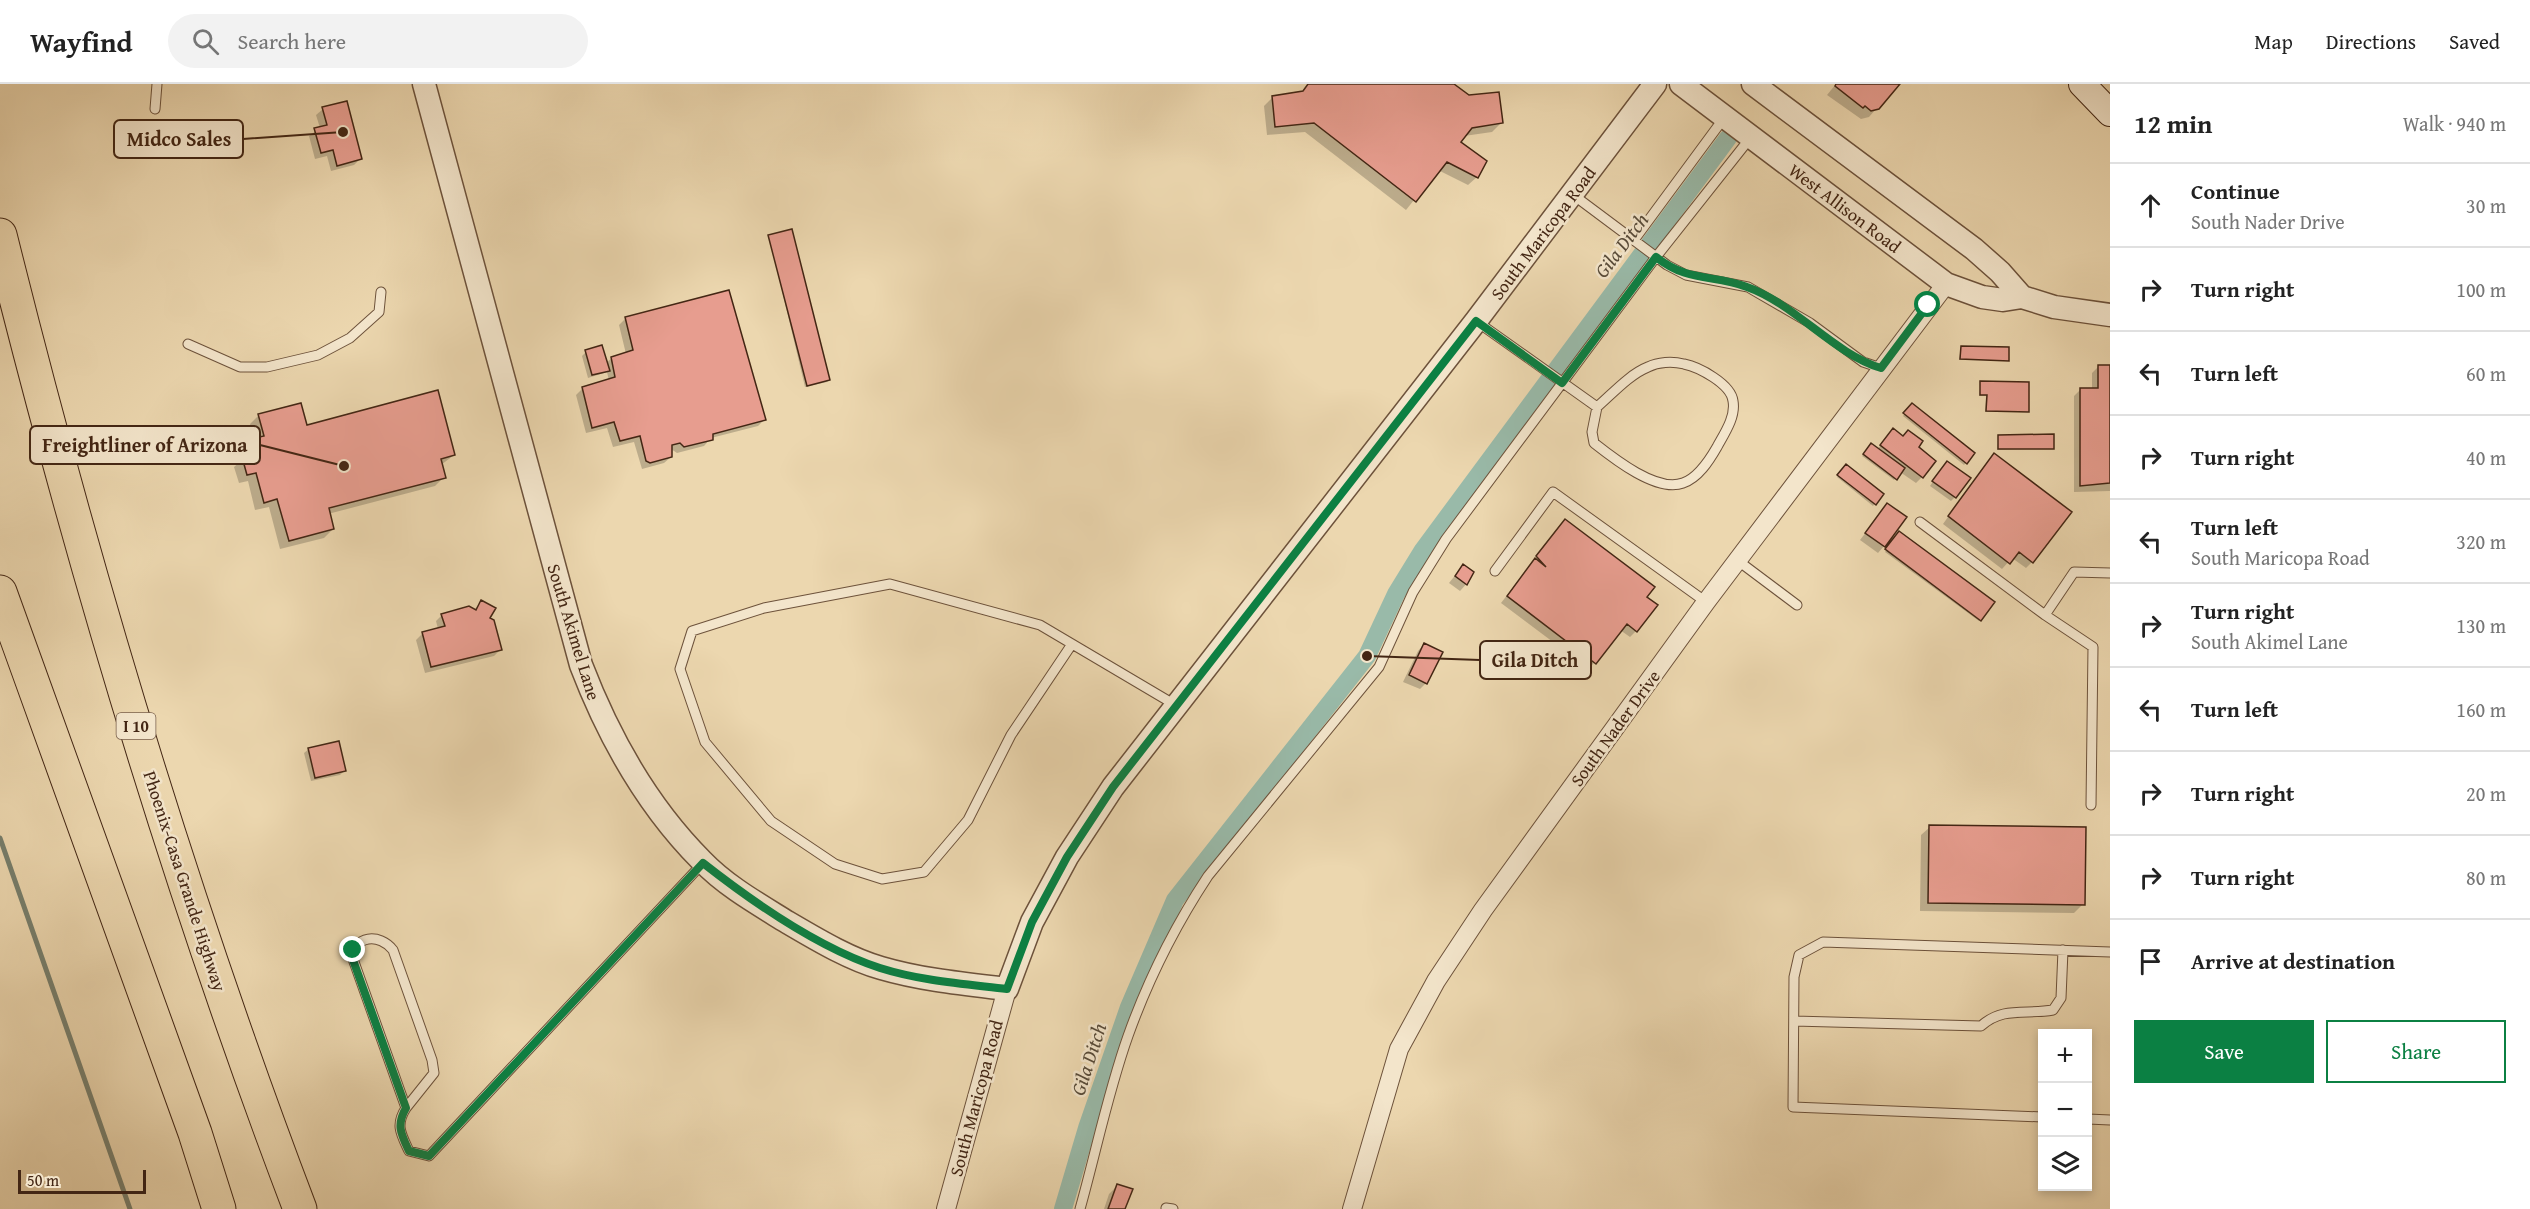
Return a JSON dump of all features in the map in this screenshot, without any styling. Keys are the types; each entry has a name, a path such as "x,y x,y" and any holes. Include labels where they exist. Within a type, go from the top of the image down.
{"highway":[{"name":"Phoenix-Casa Grande Highway","path":"0,235 68,495 147,763 203,940 300,1209"},
{"path":"0,592 195,1133 219,1209"}],"main road":[{"path":"2082,84 2110,113"}],"street":[{"name":"South Akimel Lane","path":"424,84 581,665 601,717 628,768 657,810 703,863 745,896 805,933 878,967 919,978 1007,989"},
{"name":"South Maricopa Road","path":"946,1209 1007,989 1032,922 1067,857 1113,787 1476,321 1655,84"},
{"name":"West Allison Road","path":"1681,84 1946,284 1982,297 2003,300 2022,297 2054,307 2110,315"},
{"path":"1753,84 1974,249 2000,272 2022,297"},
{"name":"South Nader Drive","path":"1352,1209 1399,1049 1436,981 1483,910 1706,602 1946,284"}],"lane":[{"path":"155,109 157,84"},
{"path":"1634,240 1724,118"},
{"path":"1080,1209 1128,1038 1149,985 1182,918 1208,876 1378,667 1424,573 1446,539 1656,257 1751,137"},
{"path":"1572,194 1656,257 1686,275 1748,287 1810,323 1863,363 1881,368"},
{"path":"188,344 240,367 267,367 318,355 350,338 379,312 381,292"},
{"path":"1476,321 1597,406"},
{"path":"1661,363 1684,364 1711,376 1728,390 1733,399 1733,412 1713,454 1695,477 1682,484 1668,485 1648,479 1594,443 1592,432 1597,406 1646,367 1661,363"},
{"path":"1495,571 1553,492 1706,602"},
{"path":"1920,522 2045,615 2093,647 2091,805"},
{"path":"1737,560 1797,605"},
{"path":"2045,615 2074,572 2110,573"},
{"path":"1072,644 1011,735 968,820 924,872 882,879 835,864 771,821 705,742 680,669 692,631 764,608 890,584 1040,626 1072,644 1177,706"},
{"path":"406,1108 353,960 353,950 357,944 377,938 386,940 393,950 432,1060 434,1072 399,1119 399,1131 409,1151 429,1156 703,863"},
{"path":"2038,1117 1793,1107 1794,977 1799,955 1823,942 2110,952"},
{"path":"1794,1021 1981,1026 1991,1017 2004,1012 2053,1010 2061,998 2063,950"},
{"path":"2092,1119 2110,1120"}],"building":[{"path":"1308,84 1454,84 1469,95 1499,92 1503,123 1472,128 1461,142 1487,161 1478,178 1447,162 1416,202 1314,123 1275,127 1272,96 1303,91"},
{"path":"1836,84 1900,84 1879,109 1871,111 1865,106 1863,108 1835,86"},
{"path":"347,101 362,159 337,166 333,150 321,153 314,128 327,125 322,107"},
{"path":"792,229 830,380 807,386 768,235"},
{"path":"729,290 766,420 713,434 713,440 684,447 680,443 672,445 672,457 650,463 646,461 640,436 620,441 614,422 592,428 582,387 615,377 611,357 633,350 625,317"},
{"path":"602,345 610,371 592,375 585,350"},
{"path":"1961,346 2009,347 2009,361 1960,359"},
{"path":"2098,365 2110,365 2110,483 2080,486 2080,388 2098,388"},
{"path":"1980,381 2029,382 2029,412 1986,411 1987,395 1980,395"},
{"path":"438,390 455,455 441,459 446,478 329,508 334,529 289,541 277,499 264,503 256,473 247,475 242,457 251,455 247,440 264,436 258,414 301,403 307,425"},
{"path":"1912,403 1975,453 1967,464 1903,413"},
{"path":"1893,428 1903,436 1908,430 1923,441 1919,447 1936,461 1923,478 1880,445"},
{"path":"2054,434 2054,449 1998,449 1998,435"},
{"path":"1871,443 1905,468 1897,480 1863,454"},
{"path":"1994,453 2072,512 2033,563 2019,552 2010,564 1948,516"},
{"path":"1947,461 1971,478 1956,498 1932,481"},
{"path":"1846,464 1884,494 1876,505 1837,475"},
{"path":"1887,503 1907,517 1885,547 1865,533"},
{"path":"1565,519 1655,587 1647,597 1658,605 1637,632 1627,624 1596,664 1507,596 1535,558 1546,567 1536,556"},
{"path":"1899,531 1995,602 1981,621 1885,549"},
{"path":"1463,564 1474,572 1467,585 1455,576"},
{"path":"481,600 496,608 490,618 494,620 502,650 431,667 422,632 445,626 441,614 469,606 476,610"},
{"path":"1424,643 1443,652 1427,684 1409,675"},
{"path":"339,741 346,771 315,778 308,748"},
{"path":"1929,825 2086,827 2085,905 1928,903"},
{"path":"1117,1184 1133,1189 1125,1209 1108,1209"}],"waterway":[{"name":"Gila Ditch","path":"1063,1209 1087,1128 1129,1007 1175,900 1367,656 1396,594 1423,550 1728,138"},
{"path":"0,838 130,1209"}],"place":[{"name":"Midco Sales","path":"343,132"},
{"name":"Freightliner of Arizona","path":"344,466"},
{"name":"Gila Ditch","path":"1367,656"}],"route":[{"path":"353,950 353,960 406,1108 399,1119 399,1131 409,1151 429,1156 703,863 745,896 805,933 878,967 919,978 1007,989 1032,922 1067,857 1113,787 1476,321 1562,383 1656,257 1686,275 1748,287 1810,323 1863,363 1881,368 1928,305"}]}
